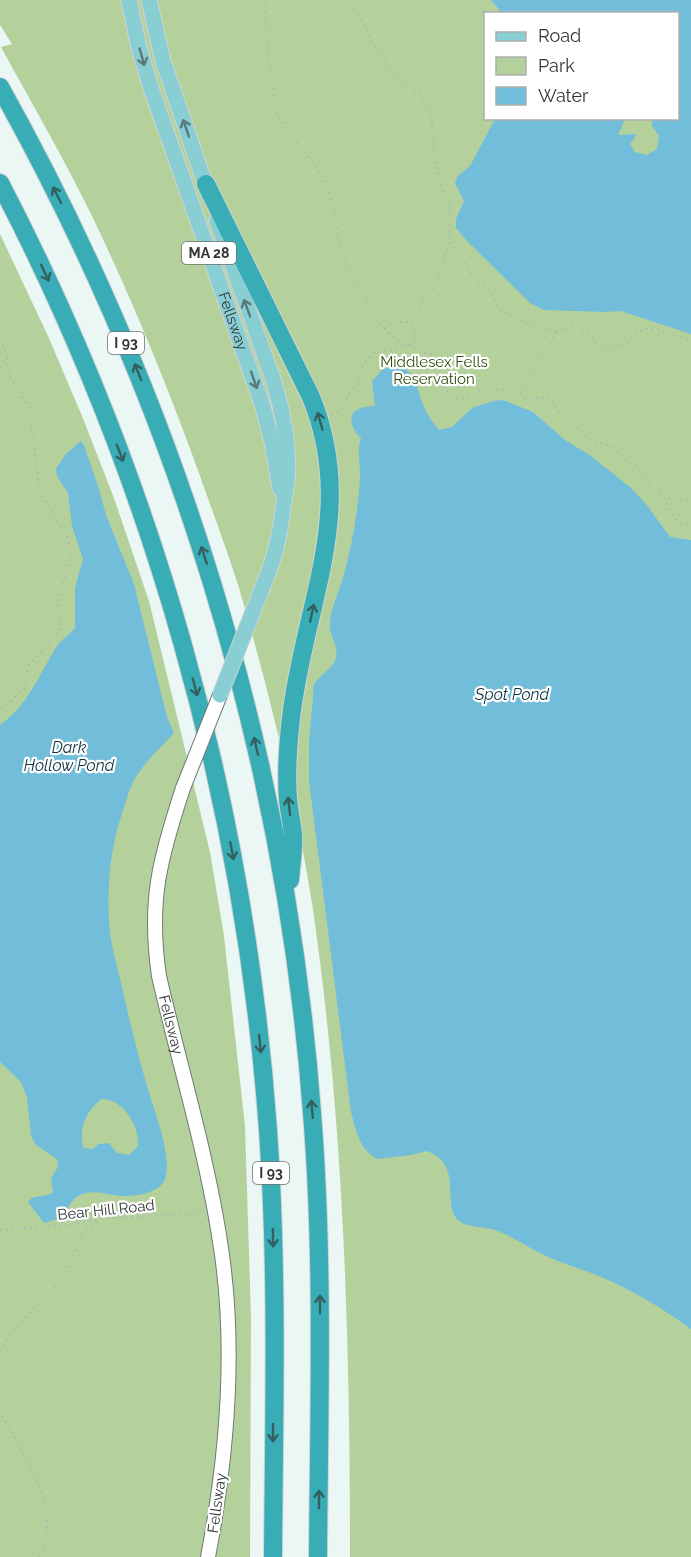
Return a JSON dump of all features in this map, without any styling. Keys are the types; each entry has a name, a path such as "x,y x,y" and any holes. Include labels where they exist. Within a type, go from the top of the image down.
{"highway":[{"name":"I 93","path":"0,87 54,188 104,292 153,410 183,490 218,601 268,798 287,906 304,1028 317,1196 320,1282 318,1557"},
{"name":"I 93","path":"0,183 72,334 138,501 191,672 231,846 256,1002 270,1160 274,1308 273,1557"},
{"path":"206,184 300,372 320,419 329,464 331,509 324,555 291,717 287,786 293,836 287,906"}],"main road":[{"name":"Fellsway","path":"129,0 139,48 151,88 263,407 275,454 283,507"},
{"name":"Fellsway","path":"149,0 163,61 279,402 288,467 277,546 183,788 158,874 154,938 159,976 215,1212 228,1311 227,1428 208,1557"}],"path":[{"path":"262,0 265,4 268,57 278,116 325,180 337,220 342,259 350,267 374,316 384,329 397,340 423,353 431,354 430,364 445,392 454,398 468,398 493,388 503,392 520,393 525,398 550,398 556,408 590,440 613,447 621,458 639,469 651,488 672,499 691,502"},
{"path":"347,0 352,4 370,39 389,67 402,81 422,96 430,111 435,162 450,205 450,240 437,284 423,300 420,311 412,322 415,342 410,346"},
{"path":"450,240 475,279 492,294 500,310 542,329 558,332"},
{"path":"384,329 392,322 412,322"},
{"path":"520,393 536,361 549,351 551,340 558,332 574,325 586,331 594,339 595,344 605,350 629,342 646,328 660,330 668,335 691,341"},
{"path":"0,339 7,356 10,377 29,407 40,494 67,537 72,555 57,602 61,630 28,666 24,689 10,702 0,707"},
{"path":"320,419 342,410 348,394 357,384 360,370 374,352 388,351 406,344"},
{"path":"0,371 7,356"},
{"path":"661,493 674,517 683,525 691,524"},
{"name":"Bear Hill Road","path":"0,1230 67,1225 99,1219 215,1212"},
{"path":"0,1352 14,1329 61,1280 83,1234 99,1219"},
{"path":"0,1411 39,1485 47,1514 46,1536 39,1557"}],"green space":[{"name":"Middlesex Fells Reservation","path":"0,0 691,0 691,1557 350,1557 349,1393 338,1148 323,984 298,824 261,666 239,588 175,409 135,311 91,214 1,47 12,44 0,25"},
{"path":"0,234 48,336 82,416 114,498 149,601 210,852 224,936 245,1126 251,1317 250,1557 0,1557"}],"water":[{"path":"491,0 691,0 691,334 621,311 544,310 530,303 456,228 456,219 464,201 455,183 458,176 470,166 494,120 624,120 618,135 637,134 630,144 635,152 647,155 657,149 659,136 652,126 652,120 679,120 679,12 501,12"},
{"name":"Spot Pond","path":"393,366 400,367 411,374 430,418 439,430 452,427 472,408 493,401 503,400 533,412 565,440 591,456 631,488 670,537 691,540 691,1329 630,1290 552,1259 495,1230 462,1223 454,1214 451,1205 449,1175 439,1158 427,1151 377,1159 366,1150 357,1132 351,1112 309,781 309,742 314,685 336,657 337,652 330,627 331,617 349,554 358,504 361,438 355,431 351,419 359,409 375,406 372,381 383,369"},
{"name":"Dark Hollow Pond","path":"81,441 84,445 106,515 134,584 167,717 174,733 146,764 131,786 116,835 109,892 109,920 113,949 137,1049 164,1141 167,1163 164,1181 155,1190 126,1196 89,1192 78,1196 73,1201 64,1217 44,1223 28,1202 30,1199 53,1192 51,1178 58,1167 57,1159 36,1145 31,1136 27,1097 21,1082 0,1062 0,725 25,700 57,646 75,628 75,588 83,559 72,526 68,493 57,476 56,469 65,455","holes":["102,1099 110,1100 129,1115 136,1130 138,1146 129,1155 117,1153 109,1143 98,1144 93,1149 84,1148 82,1134 88,1114"]}]}
